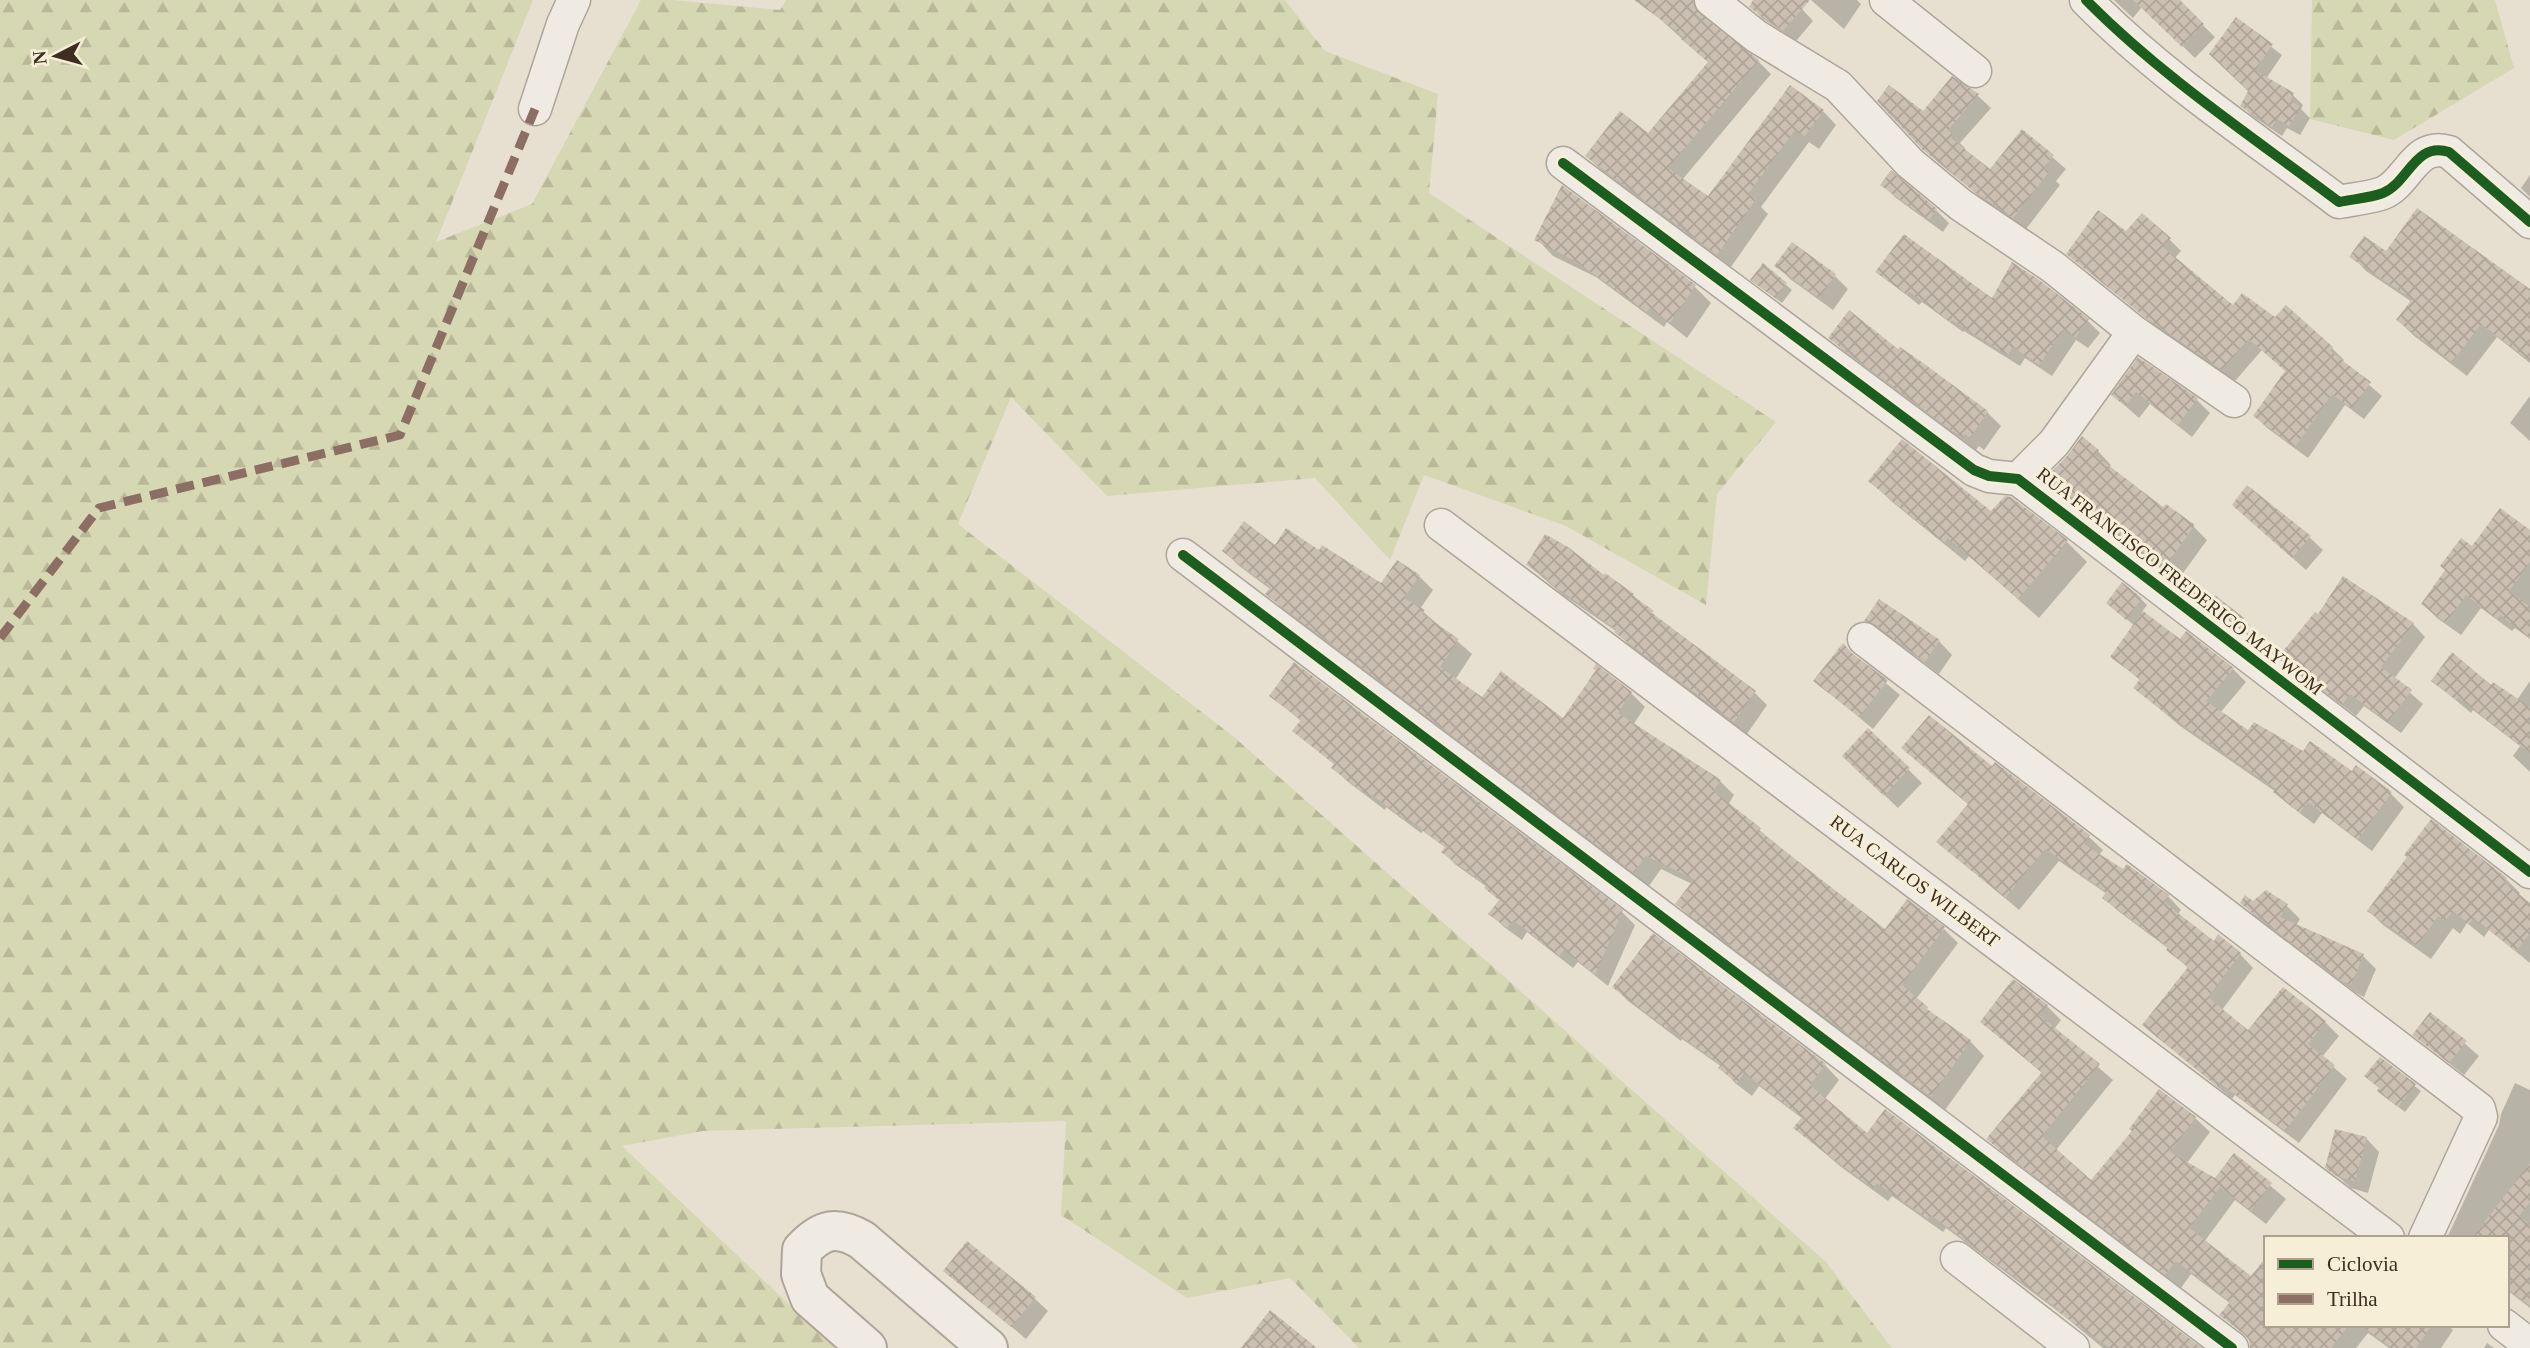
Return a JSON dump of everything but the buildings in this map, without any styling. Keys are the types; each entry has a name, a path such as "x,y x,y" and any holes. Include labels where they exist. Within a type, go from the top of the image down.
{"street":[{"path":"536,109 563,24 574,0"},
{"path":"1711,0 1756,36 1838,86 1910,163 1961,205 2053,267 2134,332 2234,401"},
{"path":"1886,0 1975,71"},
{"path":"2087,0 2120,35 2339,202 2388,190 2420,157 2434,150 2449,152 2530,222"},
{"name":"RUA FRANCISCO FREDERICO MAYWOM","path":"1563,163 1974,470 1989,476 2018,479 2530,872"},
{"path":"2018,479 2054,443 2134,332"},
{"name":"RUA CARLOS WILBERT","path":"1441,525 2385,1236"},
{"path":"1183,555 2232,1348"},
{"path":"1864,639 2479,1109 2481,1117 2426,1236"},
{"path":"867,1348 810,1298 801,1274 802,1250 816,1236 837,1230 848,1232 862,1240 988,1348"},
{"path":"1957,1258 2073,1348"},
{"path":"2507,1327 2530,1345"}],"green space":[{"path":"0,0 533,0 436,242 532,204 641,0 672,0 780,10 786,0 1285,0 1325,51 1438,94 1429,193 1776,422 1717,494 1706,605 1566,526 1424,475 1390,560 1315,478 1107,496 1011,397 958,524 1234,737 1826,1262 1892,1348 1359,1348 1290,1278 1187,1298 1061,1215 1066,1121 703,1131 622,1146 835,1348 0,1348"},
{"path":"2312,0 2495,0 2514,68 2394,140 2310,119"}],"marked path":[{"path":"0,638 99,508 400,435 535,109"}],"cycle path":[{"path":"2086,0 2177,81 2339,202 2383,193 2392,188 2420,158 2437,150 2449,152 2530,222"},
{"path":"1563,163 1974,470 1989,476 2018,479 2530,872"},
{"path":"1183,555 2232,1348"}]}
